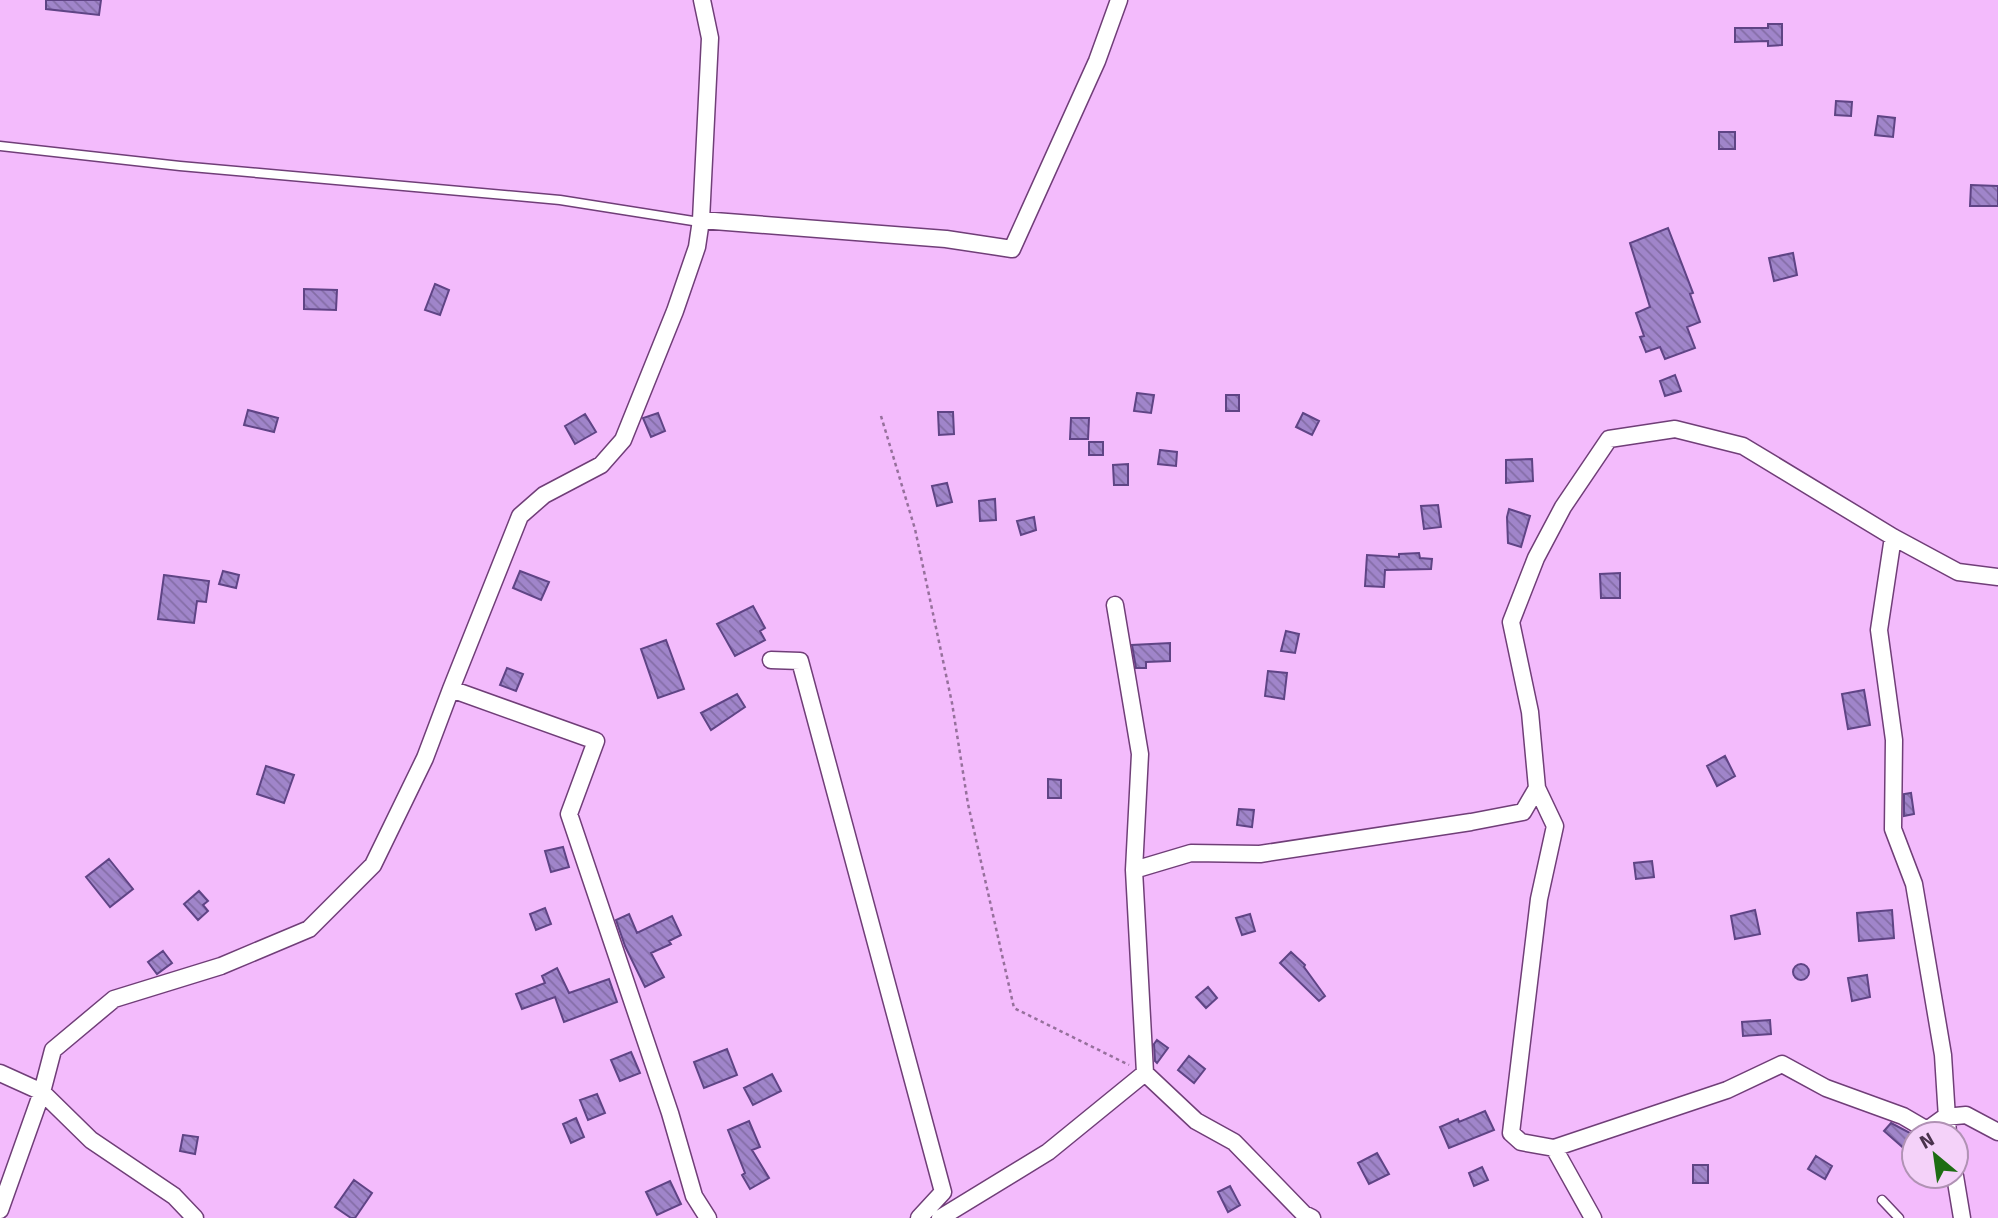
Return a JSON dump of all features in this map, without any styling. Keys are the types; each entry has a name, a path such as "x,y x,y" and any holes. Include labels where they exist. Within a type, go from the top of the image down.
{"street":[{"path":"0,1210 42,1092 53,1050 114,999 221,966 309,929 373,865 425,758 520,516 544,495 601,465 624,440 697,247 701,220 710,38 702,0"},
{"path":"701,220 946,239 1013,249 1097,61 1119,0"},
{"path":"1998,577 1958,572 1893,537 1743,446 1675,429 1609,439 1563,507 1536,558 1511,622 1530,712 1537,788 1555,827 1539,899 1511,1133 1521,1142 1554,1148 1727,1090 1782,1064 1826,1088 1903,1116 1927,1130 1945,1117 1966,1115 1998,1132"},
{"path":"1893,537 1879,630 1894,740 1893,829 1914,884 1943,1055 1946,1120"},
{"path":"1115,605 1140,754 1135,870 1145,1073 1196,1121 1234,1142 1304,1214 1312,1218"},
{"path":"771,660 800,661 943,1192 919,1218"},
{"path":"451,688 596,741 569,814 670,1114 694,1196 708,1218"},
{"path":"1135,870 1191,853 1260,854 1523,812 1537,788"},
{"path":"0,1073 42,1092 91,1140 174,1196 195,1218"},
{"path":"940,1218 1048,1152 1145,1073"},
{"path":"1554,1148 1593,1218"},
{"path":"1957,1190 1962,1218"}],"lane":[{"path":"0,146 180,166 560,200 693,221 701,220"},
{"path":"1882,1199 1899,1218"}],"path":[{"path":"881,416 915,529 953,703 968,804 1014,1008 1145,1073"}],"building":[{"path":"46,0 101,0 99,15 46,9"},
{"path":"1768,24 1782,24 1782,45 1768,46 1768,41 1735,42 1735,28 1768,28"},
{"path":"1836,101 1852,102 1851,116 1835,115"},
{"path":"1878,116 1895,118 1893,137 1875,135"},
{"path":"1719,132 1735,132 1735,149 1719,149"},
{"path":"1971,185 1998,186 1998,206 1970,206"},
{"path":"1668,228 1693,293 1690,294 1700,322 1687,327 1695,348 1665,359 1660,347 1646,352 1640,337 1644,336 1636,313 1650,307 1630,243"},
{"path":"1793,253 1797,275 1774,281 1769,258"},
{"path":"435,284 449,290 440,315 425,310"},
{"path":"304,289 337,290 336,310 304,309"},
{"path":"1675,375 1681,391 1665,396 1660,381"},
{"path":"1137,393 1154,395 1151,413 1134,411"},
{"path":"1226,395 1239,395 1239,411 1226,411"},
{"path":"248,410 278,418 274,432 244,425"},
{"path":"938,412 953,412 954,434 939,435"},
{"path":"658,413 665,431 651,437 643,418"},
{"path":"1303,413 1319,421 1312,435 1296,427"},
{"path":"585,414 596,432 575,444 565,426"},
{"path":"1071,418 1089,418 1088,439 1070,439"},
{"path":"1089,442 1103,442 1103,455 1089,455"},
{"path":"1160,450 1177,452 1176,466 1158,464"},
{"path":"1532,459 1533,481 1506,483 1506,460"},
{"path":"1128,464 1128,485 1114,485 1113,465"},
{"path":"947,483 952,502 937,506 932,486"},
{"path":"995,499 996,520 980,521 979,501"},
{"path":"1438,505 1441,527 1424,529 1421,506"},
{"path":"1509,509 1530,516 1521,547 1508,543"},
{"path":"1034,517 1036,530 1021,535 1017,521"},
{"path":"1419,553 1420,558 1432,559 1431,569 1385,570 1384,587 1365,586 1367,555 1399,557 1399,554"},
{"path":"223,571 239,575 236,588 219,584"},
{"path":"520,571 549,582 541,600 513,588"},
{"path":"1620,573 1620,598 1601,598 1600,574"},
{"path":"164,575 209,581 206,602 197,601 194,623 158,619"},
{"path":"753,606 765,628 760,631 765,640 735,656 717,624"},
{"path":"1286,631 1299,634 1295,653 1281,651"},
{"path":"666,640 684,689 658,698 641,649"},
{"path":"1170,643 1170,661 1146,662 1146,668 1136,668 1132,645"},
{"path":"507,668 523,674 516,691 500,685"},
{"path":"1268,671 1287,673 1284,699 1265,696"},
{"path":"1864,690 1870,725 1848,729 1842,694"},
{"path":"737,694 745,707 711,730 701,713"},
{"path":"1725,756 1735,776 1717,786 1707,766"},
{"path":"266,766 294,775 284,803 257,794"},
{"path":"1048,779 1061,780 1061,798 1048,798"},
{"path":"1911,793 1914,814 1904,816 1904,794"},
{"path":"1239,809 1254,810 1252,827 1237,825"},
{"path":"563,847 569,867 551,872 545,851"},
{"path":"109,859 133,889 110,907 86,877"},
{"path":"1652,861 1654,877 1636,879 1634,863"},
{"path":"199,891 208,901 203,905 208,911 198,920 184,904"},
{"path":"545,908 551,924 536,930 530,914"},
{"path":"1755,910 1760,934 1735,939 1731,916"},
{"path":"1892,910 1894,938 1859,941 1857,913"},
{"path":"629,914 637,933 672,916 681,935 669,941 671,944 651,953 664,977 645,987 616,920"},
{"path":"1250,914 1255,931 1242,935 1236,918"},
{"path":"163,951 172,963 157,974 148,962"},
{"path":"1291,952 1305,965 1325,996 1319,1001 1280,963"},
{"path":"1801,964 1809,972 1801,980 1793,972"},
{"path":"557,968 569,993 609,979 617,1002 564,1022 555,997 522,1009 516,994 545,983 542,976"},
{"path":"1867,975 1870,997 1852,1001 1848,978"},
{"path":"1208,987 1217,998 1206,1008 1196,997"},
{"path":"1770,1020 1771,1034 1743,1036 1742,1022"},
{"path":"1157,1040 1168,1048 1157,1063 1154,1044"},
{"path":"727,1049 737,1075 704,1088 694,1062"},
{"path":"631,1052 640,1073 620,1081 611,1060"},
{"path":"1189,1056 1205,1069 1194,1083 1178,1070"},
{"path":"772,1074 781,1091 753,1105 744,1088"},
{"path":"597,1094 605,1113 588,1120 580,1100"},
{"path":"1485,1111 1494,1130 1449,1148 1440,1127"},
{"path":"576,1118 584,1137 571,1143 563,1124"},
{"path":"749,1121 760,1147 752,1150 769,1178 750,1189 742,1175 745,1173 728,1130"},
{"path":"1891,1123 1900,1128 1900,1145 1884,1131"},
{"path":"183,1135 198,1137 195,1154 180,1151"},
{"path":"1377,1153 1389,1174 1369,1184 1358,1163"},
{"path":"1816,1156 1832,1166 1825,1179 1808,1169"},
{"path":"1693,1165 1708,1165 1708,1183 1693,1183"},
{"path":"1482,1167 1488,1180 1474,1186 1469,1173"},
{"path":"354,1180 372,1193 355,1218 351,1218 335,1207"},
{"path":"670,1181 681,1204 657,1215 646,1192"},
{"path":"1230,1186 1240,1205 1228,1212 1218,1192"}]}
